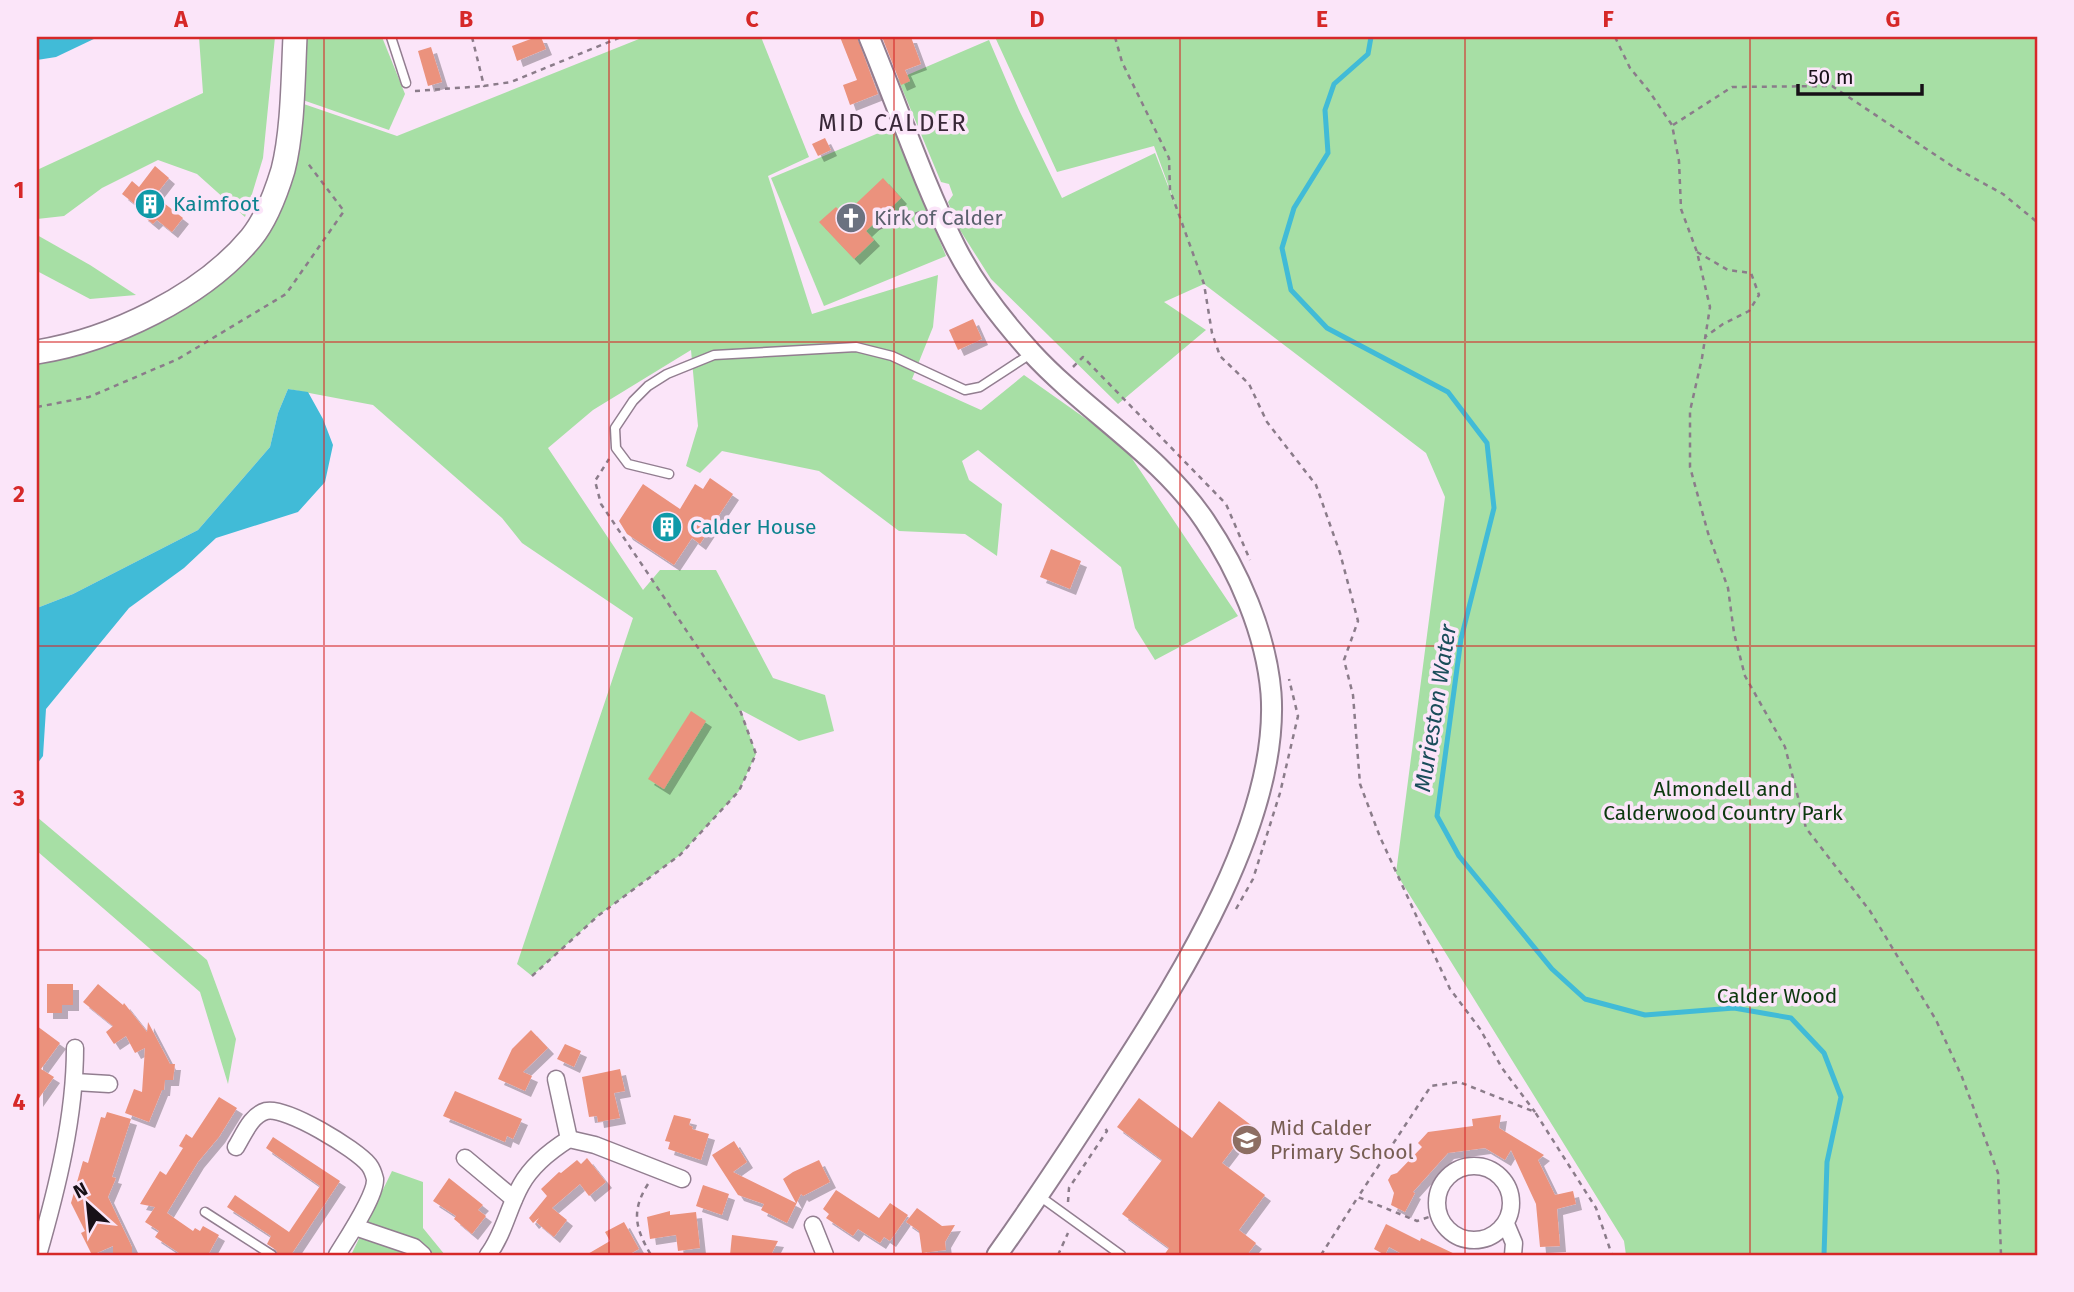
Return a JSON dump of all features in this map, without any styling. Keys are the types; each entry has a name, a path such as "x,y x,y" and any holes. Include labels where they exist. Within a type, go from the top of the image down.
{"main road":[{"path":"37,352 90,339 128,324 190,291 252,237 268,210 283,169 292,101 295,37"}],"street":[{"path":"869,37 956,249 980,288 1033,353 1162,470 1204,519 1237,578 1257,629 1262,642 1271,693 1270,743 1259,792 1242,843 1200,940 1162,1006 1092,1115 997,1255"},
{"path":"40,1255 67,1132 75,1082 75,1048"},
{"path":"556,1079 569,1139"},
{"path":"75,1082 109,1084"},
{"path":"236,1147 256,1115 269,1110 284,1113 325,1134 369,1165 375,1176 374,1186 355,1227 337,1255"},
{"path":"488,1255 498,1243 522,1183 546,1155 569,1139 595,1144 652,1176 682,1179"},
{"path":"465,1158 514,1199"},
{"path":"1478,1165 1501,1175 1512,1199 1506,1224 1491,1237 1474,1241 1461,1238 1450,1231 1438,1214 1437,1195 1442,1183 1452,1172 1464,1167 1478,1165"},
{"path":"1506,1224 1514,1243 1513,1255"},
{"path":"813,1225 826,1255"},
{"path":"355,1227 414,1247 423,1255"}],"lane":[{"path":"391,37 406,83"},
{"path":"669,474 628,464 615,448 615,428 633,401 648,386 667,374 715,355 856,347 892,356 965,390 980,387 1033,353"},
{"path":"1038,1195 1121,1255"},
{"path":"205,1212 272,1255"}],"path":[{"path":"472,37 484,86"},
{"path":"605,37 608,42"},
{"path":"406,83 415,92 511,82 621,37"},
{"path":"1115,37 1122,62 1169,158 1170,190 1204,284 1212,332 1220,356 1249,384 1267,422 1316,485 1340,553 1357,621 1344,660 1353,695 1360,784 1380,837 1450,989 1480,1030 1502,1069 1535,1112 1596,1208 1612,1255"},
{"path":"1615,37 1630,68 1672,125 1679,161 1681,209 1697,251 1710,307 1690,411 1690,467 1708,533 1728,589 1734,633 1745,676 1785,747 1806,828 1870,911 1936,1020 1962,1077 1998,1173 2001,1255"},
{"path":"1672,125 1732,87 1832,86 1951,166 2003,194 2037,222"},
{"path":"37,407 89,397 178,359 286,294 344,211 287,136"},
{"path":"878,229 925,210 930,188"},
{"path":"1697,251 1728,270 1751,273 1759,295 1749,311 1705,337"},
{"path":"1062,379 1083,357 1226,504 1254,568"},
{"path":"532,976 599,915 680,855 739,791 756,754 740,710 601,504 595,481 615,448"},
{"path":"1234,913 1253,879 1280,793 1298,716 1289,679"},
{"path":"1321,1255 1431,1086 1460,1082 1535,1112"},
{"path":"1058,1255 1069,1237 1069,1188 1107,1131 1092,1115"},
{"path":"651,1255 637,1225 638,1201 652,1176"},
{"path":"1358,1197 1417,1221 1438,1214"}],"green space":[{"path":"199,37 275,37 263,158 245,217 197,174 158,160 102,188 64,216 37,219 37,170 203,93"},
{"path":"306,37 382,37 405,94 389,130 297,98"},
{"path":"644,37 761,37 809,157 768,176 812,314 938,275 933,327 912,379 981,410 1024,375 1123,445 1238,616 1155,660 1135,628 1121,567 978,450 962,461 969,480 1002,504 997,556 965,534 899,531 819,471 722,451 700,473 686,466 698,426 691,350 593,410 548,448 643,590 660,570 716,570 773,678 825,695 834,731 799,741 741,710 756,754 739,791 680,855 599,915 532,976 517,964 633,618 522,543 502,518 373,405 288,389 278,413 270,447 198,530 73,594 37,608 37,352 128,324 252,238 295,101 397,136"},
{"name":"Almondell and Calderwood Country Park","path":"995,37 2037,37 2037,1255 1626,1255 1624,1241 1396,873 1445,497 1426,453 1204,284 1164,302 1206,330 1118,404 991,279 958,227 948,202 953,195 949,184 941,182 898,79 989,40 1019,110 1062,198 1155,153 1177,209 1154,146 1057,172"},
{"path":"893,127 946,256 824,306 771,178"},
{"path":"37,235 136,295 90,299 37,271"},
{"path":"37,817 207,960 236,1039 228,1084 200,992 37,851"},
{"path":"392,1171 423,1182 423,1228 445,1255 351,1255"}],"water":[{"path":"37,37 98,37 56,57 37,60"},
{"path":"288,389 308,392 323,419 333,445 325,482 298,512 216,538 184,568 129,608 46,709 43,756 37,764 37,608 73,594 198,530 270,447 278,413"}],"building":[{"path":"541,37 546,49 517,61 512,46"},
{"path":"840,37 857,37 878,94 850,105 843,85 857,80"},
{"path":"882,37 911,37 921,64 905,70 910,81 901,85"},
{"path":"431,47 442,82 428,86 418,51"},
{"path":"825,138 831,150 818,156 812,144"},
{"name":"Kaimfoot","path":"155,166 169,178 155,196 183,218 172,232 157,220 153,224 142,215 145,212 122,194 132,181 139,187"},
{"name":"Kirk of Calder","path":"883,178 901,198 866,231 874,240 854,259 819,222 836,207 844,215"},
{"path":"973,319 982,339 958,350 949,330"},
{"name":"Calder House","path":"710,478 733,494 700,544 692,538 674,565 627,534 619,521 643,484 680,509 695,484 703,489"},
{"path":"1051,549 1081,561 1070,589 1040,577"},
{"path":"691,711 706,721 664,789 648,779"},
{"path":"47,984 73,984 73,1005 62,1005 62,1013 47,1013"},
{"path":"98,984 123,1005 124,1003 147,1032 148,1022 170,1064 175,1064 173,1080 165,1080 164,1090 149,1122 125,1113 134,1089 142,1092 145,1048 135,1053 126,1036 114,1044 106,1032 113,1026 83,1002"},
{"path":"37,1026 60,1043 41,1069 54,1077 37,1101"},
{"path":"531,1030 548,1048 523,1072 532,1076 525,1091 498,1079 512,1049"},
{"path":"565,1044 581,1051 574,1067 557,1059"},
{"path":"620,1069 625,1091 614,1093 620,1118 598,1122 597,1116 589,1117 582,1077"},
{"path":"455,1091 522,1119 513,1139 507,1136 505,1142 443,1116"},
{"path":"219,1097 237,1108 219,1137 198,1162 167,1213 193,1231 195,1228 200,1231 203,1226 219,1235 208,1255 182,1255 155,1237 159,1231 145,1222 155,1207 140,1204 160,1171 166,1175 183,1148 179,1146 186,1134 192,1138"},
{"path":"1139,1098 1192,1138 1219,1101 1251,1125 1222,1163 1265,1195 1239,1230 1256,1243 1247,1255 1164,1255 1169,1248 1122,1214 1162,1160 1117,1127"},
{"path":"107,1112 131,1119 112,1177 116,1178 108,1197 132,1247 132,1255 113,1255 113,1246 92,1255 81,1233 85,1231 71,1203 83,1161 88,1163 101,1117 105,1118"},
{"path":"674,1115 691,1119 689,1125 692,1129 709,1134 701,1160 668,1149 670,1142 665,1141"},
{"path":"1501,1115 1499,1128 1544,1155 1538,1160 1555,1195 1573,1191 1576,1204 1557,1209 1560,1246 1540,1247 1536,1204 1511,1150 1505,1160 1485,1148 1448,1153 1413,1192 1415,1193 1405,1212 1391,1205 1394,1193 1388,1180 1422,1147 1418,1143 1428,1132 1473,1126 1472,1119"},
{"path":"273,1137 340,1181 291,1255 278,1255 276,1250 267,1244 271,1236 227,1207 235,1195 289,1232 320,1186 266,1148"},
{"path":"734,1141 747,1162 733,1172 796,1203 783,1179 793,1172 819,1160 830,1182 803,1196 801,1194 787,1223 761,1210 764,1204 738,1195 712,1155"},
{"path":"587,1158 606,1182 589,1196 580,1184 552,1208 567,1220 554,1237 536,1222 539,1218 533,1223 529,1218 547,1196 541,1189 559,1172 577,1160 581,1164"},
{"path":"449,1178 483,1205 478,1210 486,1216 472,1234 454,1219 456,1216 433,1201"},
{"path":"703,1185 729,1194 722,1215 696,1206"},
{"path":"836,1190 879,1218 890,1203 908,1215 890,1241 884,1237 880,1243 858,1229 853,1236 826,1218 829,1214 823,1209"},
{"path":"917,1208 942,1226 955,1225 945,1242 946,1250 922,1253 919,1231 906,1222"},
{"path":"670,1211 670,1215 696,1212 700,1248 678,1251 676,1235 650,1239 647,1217"},
{"path":"624,1222 639,1249 628,1255 586,1255 610,1241 605,1232"},
{"path":"1386,1224 1457,1255 1404,1255 1389,1247 1385,1255 1374,1249"},
{"path":"732,1235 778,1241 771,1255 730,1255"}],"waterway":[{"name":"Murieston Water","path":"1371,37 1368,54 1334,84 1325,110 1328,153 1294,208 1282,248 1291,290 1327,328 1448,392 1487,443 1494,508 1461,639 1437,816 1459,856 1552,969 1585,999 1645,1015 1734,1008 1791,1018 1824,1053 1841,1097 1827,1162 1824,1255"}],"place":[{"name":"Kaimfoot","path":"150,204"},
{"name":"Kirk of Calder","path":"851,218"},
{"name":"Calder House","path":"667,527"},
{"name":"Mid Calder Primary School","path":"1247,1140"}],"district":[{"name":"MID CALDER","path":"893,123"}],"park label":[{"name":"Calder Wood","path":"1777,996"}]}
